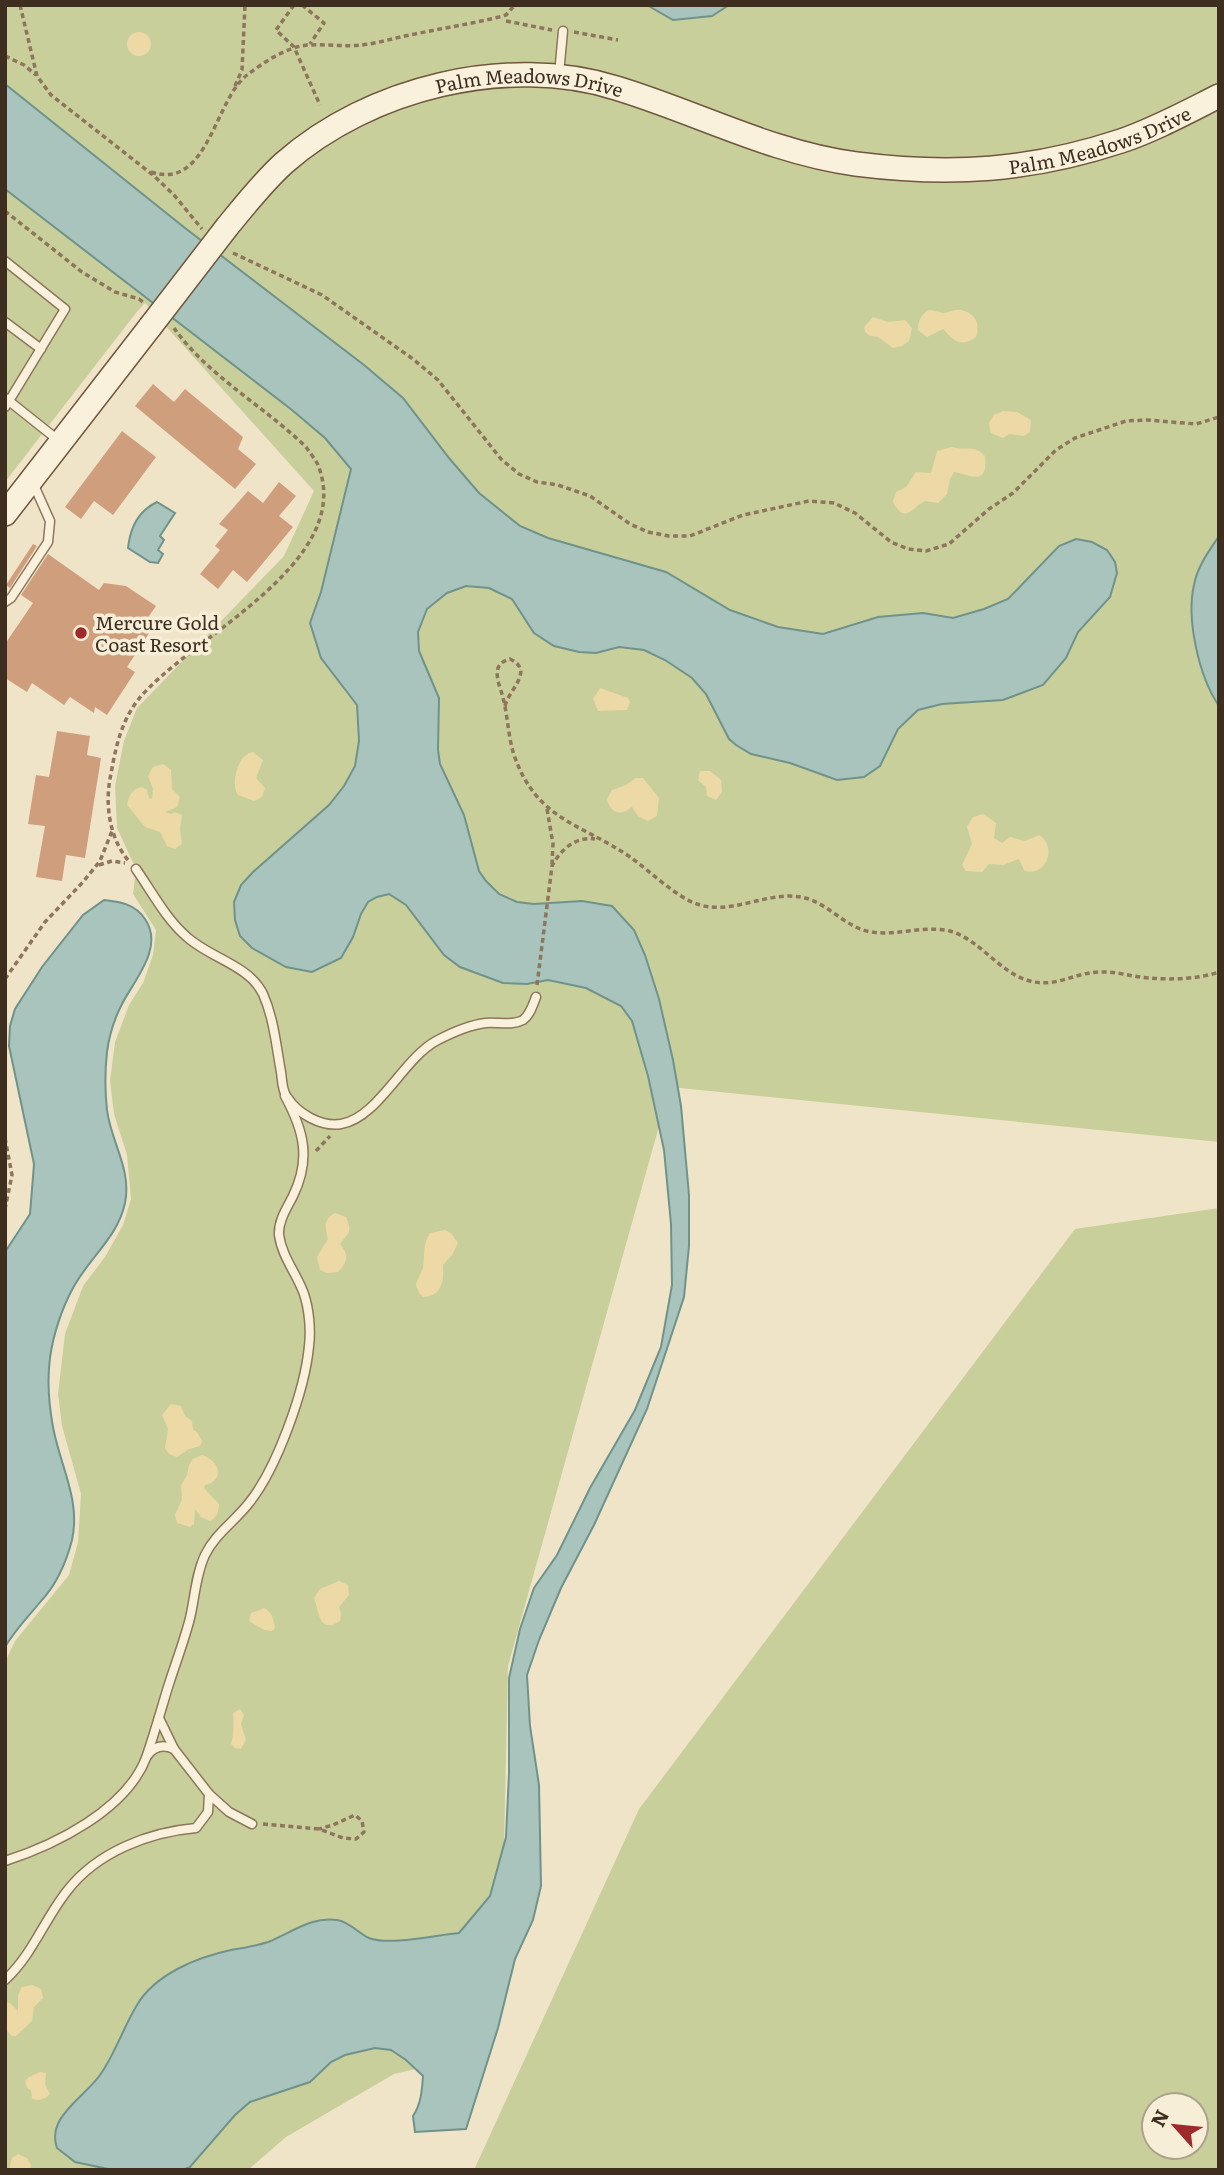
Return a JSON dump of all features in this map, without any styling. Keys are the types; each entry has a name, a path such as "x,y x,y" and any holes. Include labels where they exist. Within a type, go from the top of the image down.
{"street":[{"name":"Palm Meadows Drive","path":"5,514 156,319 218,231 285,162 334,128 391,99 443,83 500,74 559,77 614,87 775,145 853,164 930,171 999,170 1070,156 1124,140 1219,96"}],"lane":[{"path":"559,77 563,31"},
{"path":"5,261 65,309 6,402 60,442"},
{"path":"5,323 41,349"},
{"path":"5,602 11,598 48,542 50,521 31,480"},
{"path":"136,869 168,916 187,938 241,970 259,988 270,1009 285,1096 298,1119 304,1143 302,1174 281,1218 279,1234 286,1257 304,1293 309,1345 303,1376 272,1463 251,1500 212,1542 204,1556 190,1621 146,1758"},
{"path":"285,1096 301,1112 320,1122 338,1125 352,1122 374,1103 411,1061 434,1042 475,1025 510,1023 524,1019 532,1009 536,997"},
{"path":"159,1718 174,1749 209,1794 229,1812 252,1824"},
{"path":"5,1861 75,1831 122,1794 152,1749 167,1745 174,1749"},
{"path":"5,1980 19,1967 68,1889 88,1870 113,1852 146,1838 196,1828 208,1812 209,1794"}],"path":[{"path":"20,5 37,76"},
{"path":"146,170 171,175 183,172 204,147 242,69 245,5"},
{"path":"294,5 276,30 294,47 320,105"},
{"path":"302,5 324,23 310,44"},
{"path":"231,94 247,75 294,47 310,44 360,45 386,41 499,17 506,15 513,7"},
{"path":"5,56 24,65 37,76 51,95 146,170 174,195 200,227 218,231"},
{"path":"5,211 82,272 115,292 139,299 156,319 202,361 306,447 318,464 323,489 323,511 314,534 295,561 263,596 233,622 159,677 137,701 125,720 114,753 108,786 112,831 122,853 136,869"},
{"path":"229,251 322,295 413,359 438,380 501,459 519,474 537,482 558,485 590,496 630,524 659,534 690,536 762,510 809,501 834,503 855,513 891,542 908,549 926,551 949,544 989,509 1013,493 1055,450 1075,438 1126,421 1196,424 1219,417"},
{"path":"505,706 508,696 521,680 522,671 517,662 510,659 503,661 497,668 497,678 514,755 527,783 547,808 572,826 625,853 680,895 700,905 735,906 786,896 806,898 866,931 882,933 930,928 952,932 972,941 1010,973 1032,982 1058,982 1095,972 1115,972 1150,978 1180,978 1219,972"},
{"path":"536,997 552,866 553,844 547,808"},
{"path":"5,979 45,922 96,866 112,831"},
{"path":"552,866 558,855 572,844 586,838 600,840"},
{"path":"96,866 112,861 123,862 136,869"},
{"path":"302,1174 327,1139 352,1122"},
{"path":"5,1138 12,1175 5,1209"},
{"path":"252,1824 319,1829 343,1838 356,1839 364,1832 362,1821 355,1815 319,1829"}],"green space":[{"path":"5,5 1219,5 1219,1142 670,1087 508,1666 502,1938 464,2058 394,2074 286,2137 248,2170 5,2170 5,1662 15,1641 69,1575 78,1542 81,1494 62,1426 58,1394 65,1334 83,1286 105,1257 123,1225 131,1199 127,1155 114,1114 110,1081 115,1042 129,1005 143,983 153,955 156,930 133,894 136,869 117,828 115,786 124,741 137,708 284,556 314,491 145,303 5,482"},
{"path":"1219,1208 1219,2170 474,2170 639,1809 1075,1229"}],"sand":[{"path":"139,32 150,39 151,44 144,55 139,56 128,49 127,44 134,33"},
{"path":"931,310 943,313 961,310 970,314 977,324 976,337 966,342 958,342 943,329 927,337 918,327 923,314"},
{"path":"873,317 888,322 905,320 912,328 909,341 893,348 878,337 870,336 864,327"},
{"path":"1003,411 1017,412 1031,420 1030,432 1024,436 1009,434 1003,438 991,433 989,423 994,415"},
{"path":"952,447 973,449 985,456 984,472 981,476 954,472 947,494 938,503 925,501 905,513 897,509 893,502 896,492 906,487 916,472 931,473 937,451"},
{"path":"600,688 628,698 630,702 627,710 598,711 593,699"},
{"path":"253,752 263,760 256,778 265,788 262,797 254,801 238,795 235,784 240,763"},
{"path":"163,764 171,770 172,789 180,797 177,807 165,812 182,815 182,844 175,849 167,846 160,832 145,827 127,805 132,793 142,787 152,799 153,789 148,776 153,767"},
{"path":"700,771 710,771 721,780 722,792 716,800 707,796 706,787 698,780"},
{"path":"636,778 643,778 659,798 657,816 648,821 638,816 632,807 624,812 617,812 611,808 607,799 612,790"},
{"path":"983,814 996,823 994,838 1002,843 1010,837 1025,841 1039,835 1045,840 1048,853 1043,866 1032,872 1024,870 1019,859 1003,865 989,864 982,872 966,871 962,865 972,844 967,827 973,817"},
{"path":"335,1213 346,1217 349,1227 349,1232 340,1244 346,1258 338,1272 327,1273 320,1270 317,1257 328,1239 327,1221"},
{"path":"445,1230 451,1233 458,1243 443,1265 442,1282 438,1291 423,1297 416,1285 423,1268 426,1241 430,1233"},
{"path":"171,1404 181,1406 202,1441 200,1446 177,1457 169,1454 165,1448 168,1429 162,1415"},
{"path":"202,1455 213,1461 218,1470 216,1479 204,1488 219,1504 219,1509 210,1521 201,1517 195,1509 194,1524 190,1527 177,1523 175,1515 182,1499 181,1486 189,1465 193,1459"},
{"path":"339,1581 348,1585 349,1595 339,1607 340,1621 328,1625 321,1620 314,1598 320,1589"},
{"path":"265,1608 272,1615 275,1628 272,1631 264,1630 249,1621 251,1613"},
{"path":"240,1709 244,1715 241,1724 246,1740 241,1749 231,1744 233,1713"},
{"path":"32,1985 41,1989 43,1998 34,2007 32,2021 16,2036 12,2036 5,2029 5,2002 18,2011 18,1995 22,1987"},
{"path":"40,2072 46,2073 45,2084 50,2094 42,2099 32,2099 31,2090 27,2088 25,2081"},
{"path":"18,2154 27,2158 31,2165 30,2170 9,2170 12,2158"}],"water":[{"path":"647,5 729,5 712,16 673,20"},
{"path":"5,84 403,398 479,493 520,526 548,538 666,572 730,610 778,627 823,634 878,617 923,613 953,618 984,609 1008,599 1059,546 1076,539 1092,542 1107,550 1115,562 1117,573 1110,597 1078,632 1066,658 1043,685 1003,700 942,704 918,710 898,729 880,766 864,777 837,780 790,763 751,754 736,745 729,739 706,694 692,678 644,650 619,647 596,653 554,646 534,633 512,599 489,588 466,586 447,593 427,609 418,632 419,651 439,698 440,764 464,815 479,871 499,894 517,902 534,904 582,901 612,906 634,930 659,999 673,1060 681,1106 689,1195 689,1246 684,1297 647,1409 594,1525 561,1588 527,1675 530,1726 539,1785 541,1886 533,1920 515,1959 498,2028 466,2129 415,2132 413,2116 422,2092 423,2076 391,2050 375,2048 345,2055 331,2062 310,2082 250,2102 235,2115 190,2167 183,2170 113,2170 75,2162 57,2148 55,2137 57,2127 68,2108 105,2067 145,1994 178,1968 218,1953 268,1942 318,1920 342,1921 369,1938 388,1941 459,1933 490,1896 506,1837 509,1678 520,1629 534,1588 557,1555 590,1488 635,1410 661,1347 672,1285 671,1224 664,1150 648,1076 632,1021 621,1006 586,988 548,980 527,984 503,983 460,967 444,955 406,905 389,894 368,902 341,958 312,972 286,967 252,948 240,936 235,920 234,902 241,885 329,805 355,766 359,741 357,705 321,658 310,623 321,592 351,469 325,438 292,410 5,189"},
{"path":"157,502 175,513 160,536 164,540 158,550 163,554 158,563 150,562 128,548 136,521 145,510"},
{"path":"1219,536 1219,706 1200,664 1193,631 1192,599 1198,572"},
{"path":"104,900 122,903 137,910 150,930 151,941 145,964 116,1017 107,1052 107,1110 126,1179 125,1203 110,1237 69,1296 56,1331 50,1358 50,1410 72,1497 72,1540 64,1565 52,1588 5,1647 5,1252 30,1214 34,1164 9,1046 10,1026 15,1009 42,967 83,915"}],"building":[{"path":"153,384 174,402 185,389 243,437 238,449 256,464 235,489 135,406"},
{"path":"122,431 156,457 113,515 94,501 81,519 65,507"},
{"path":"279,482 296,496 279,516 293,527 247,582 233,570 218,589 200,574 220,550 215,546 228,530 219,524 248,491 263,503"},
{"path":"33,544 37,546 10,588 6,585"},
{"name":"Mercure Gold Coast Resort","path":"48,554 99,590 104,583 126,586 156,606 149,616 157,621 127,667 135,672 107,715 95,707 94,713 70,697 64,705 32,683 27,692 5,678 5,644 33,603 21,595"},
{"path":"57,731 90,736 87,755 101,758 85,858 66,855 62,881 36,877 45,826 28,824 36,775 49,777"}],"place":[{"name":"Mercure Gold Coast Resort","path":"81,633"}]}
